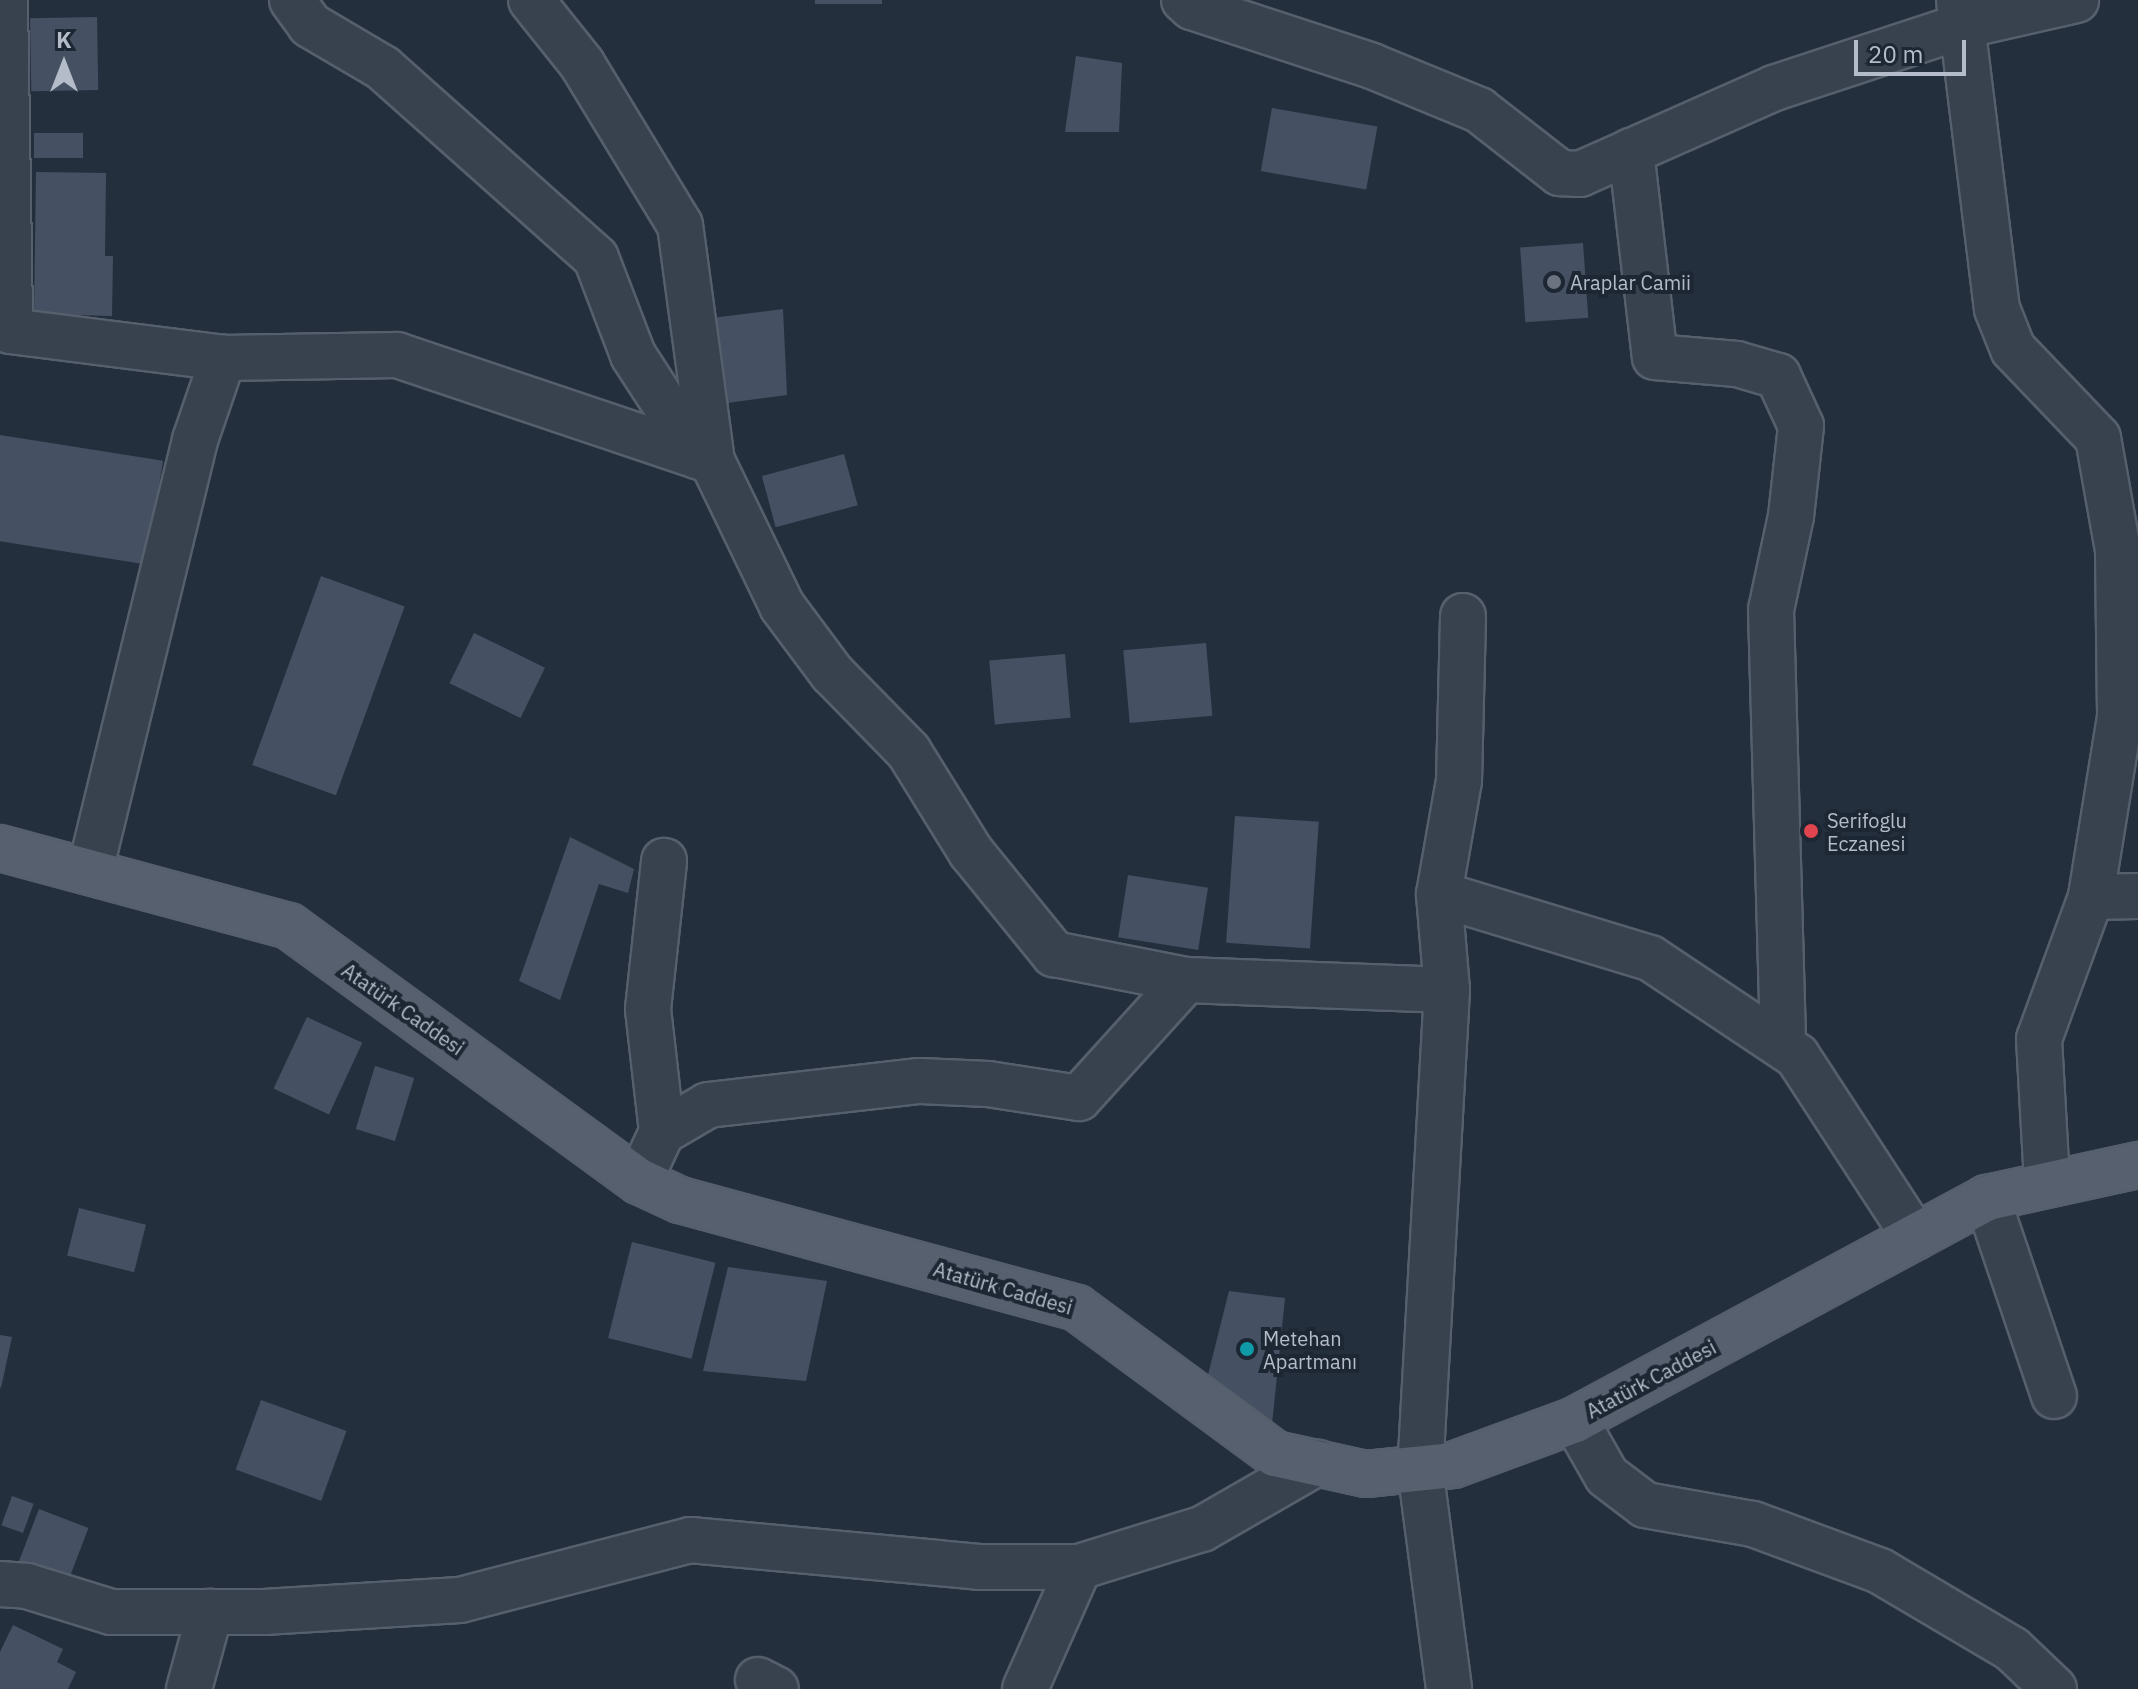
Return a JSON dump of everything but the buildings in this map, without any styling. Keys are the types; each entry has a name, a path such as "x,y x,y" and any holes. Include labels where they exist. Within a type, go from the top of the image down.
{"main road":[{"name":"Atatürk Caddesi","path":"0,848 289,926 639,1181 680,1200 1077,1308 1275,1454 1366,1474 1453,1465 1575,1420 1987,1198 2138,1165"}],"street":[{"path":"5,0 10,331 223,358 397,355 705,459"},
{"path":"292,0 310,25 383,68 596,258 633,355 705,459 782,606 832,673 909,752 971,852 1054,954 1186,980 1447,990"},
{"path":"531,0 582,64 680,225 705,459"},
{"path":"1184,0 1192,7 1372,66 1479,110 1560,173 1580,174 1774,88 1962,12 2076,0"},
{"path":"1962,12 1997,309 2013,349 2098,438 2118,550 2120,717 2091,897 2039,1039 2047,1183"},
{"path":"1631,151 1655,357 1737,364 1778,376 1801,426 1791,516 1771,610 1783,1045"},
{"path":"90,871 195,440 223,358"},
{"path":"1449,1689 1420,1468 1447,990 1439,894 1459,781 1463,616"},
{"path":"639,1181 662,1132 648,1009 664,861"},
{"path":"1439,894 1650,958 1783,1045 1797,1056 1915,1237"},
{"path":"2091,897 2138,896"},
{"path":"662,1132 708,1105 873,1083 988,1084 1079,1098 1186,980"},
{"path":"1987,1198 2054,1396"},
{"path":"1575,1420 1607,1476 1645,1505 1753,1524 1880,1571 2012,1649 2054,1689"},
{"path":"0,1584 27,1586 111,1612 210,1612 460,1600 690,1540 979,1567 1079,1567 1202,1529 1317,1463"},
{"path":"1025,1689 1079,1567"},
{"path":"189,1689 210,1612"}],"place":[{"name":"Araplar Camii","path":"1554,282"},
{"name":"Serifoglu Eczanesi","path":"1811,831"},
{"name":"Metehan Apartmanı","path":"1247,1349"}]}
